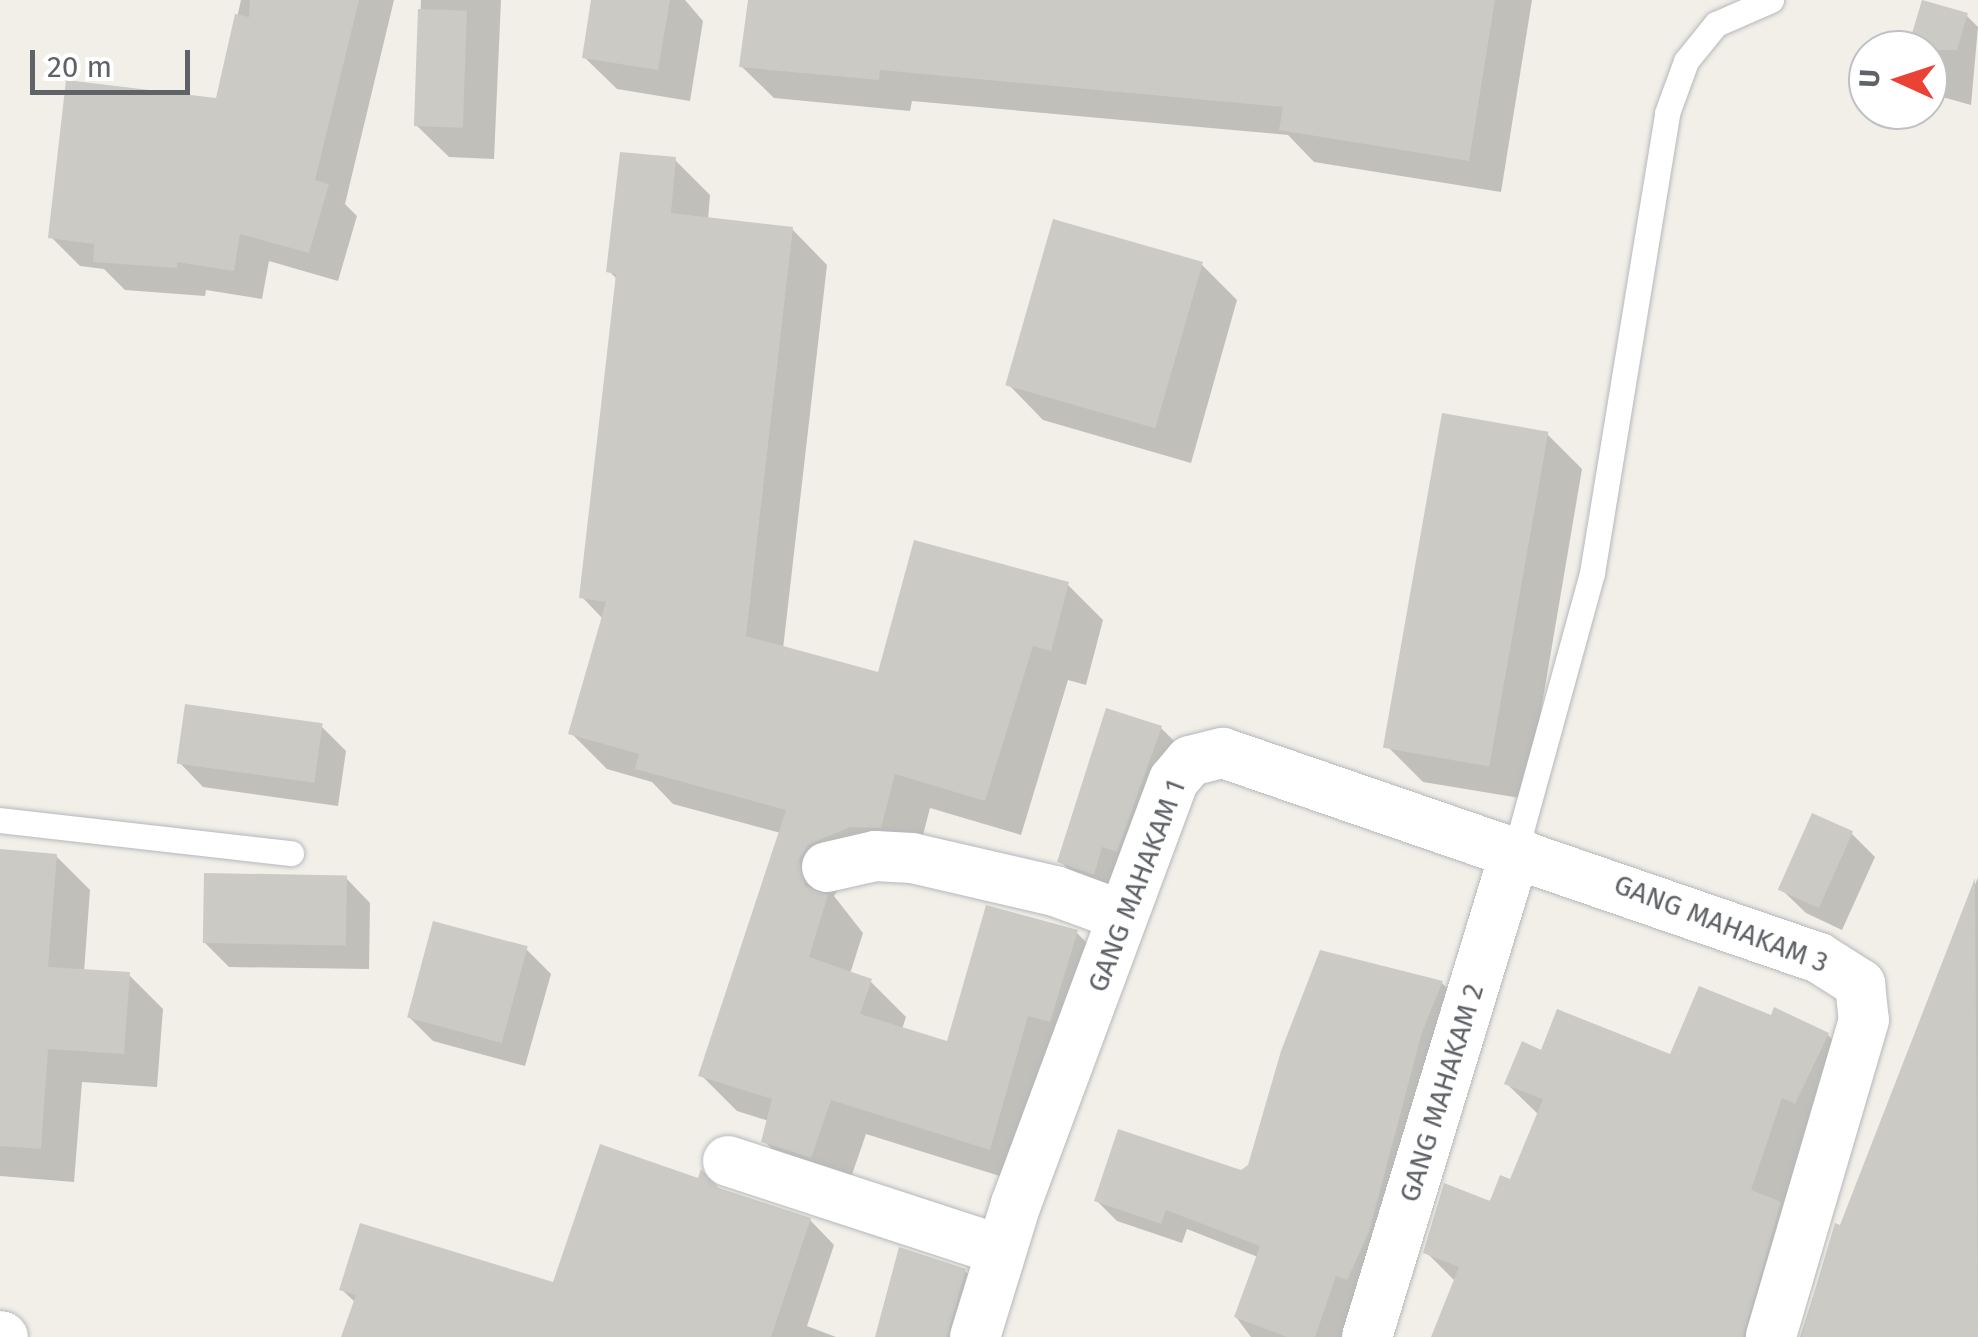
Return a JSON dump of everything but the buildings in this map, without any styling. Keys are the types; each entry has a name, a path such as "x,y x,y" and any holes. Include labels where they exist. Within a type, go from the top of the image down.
{"street":[{"name":"GANG MAHAKAM 1","path":"975,1337 1001,1250 1174,780 1205,754 1223,752 1516,848"},
{"name":"GANG MAHAKAM 2","path":"1368,1337 1516,848"},
{"name":"GANG MAHAKAM 3","path":"1516,848 1819,958 1860,984 1864,1020 1771,1337"},
{"path":"827,867 875,856 912,858 1055,891 1124,916"},
{"path":"728,1162 1001,1250"}],"lane":[{"path":"1516,848 1592,573 1667,114 1686,62 1716,24 1771,0"},
{"path":"0,820 291,854"}]}
